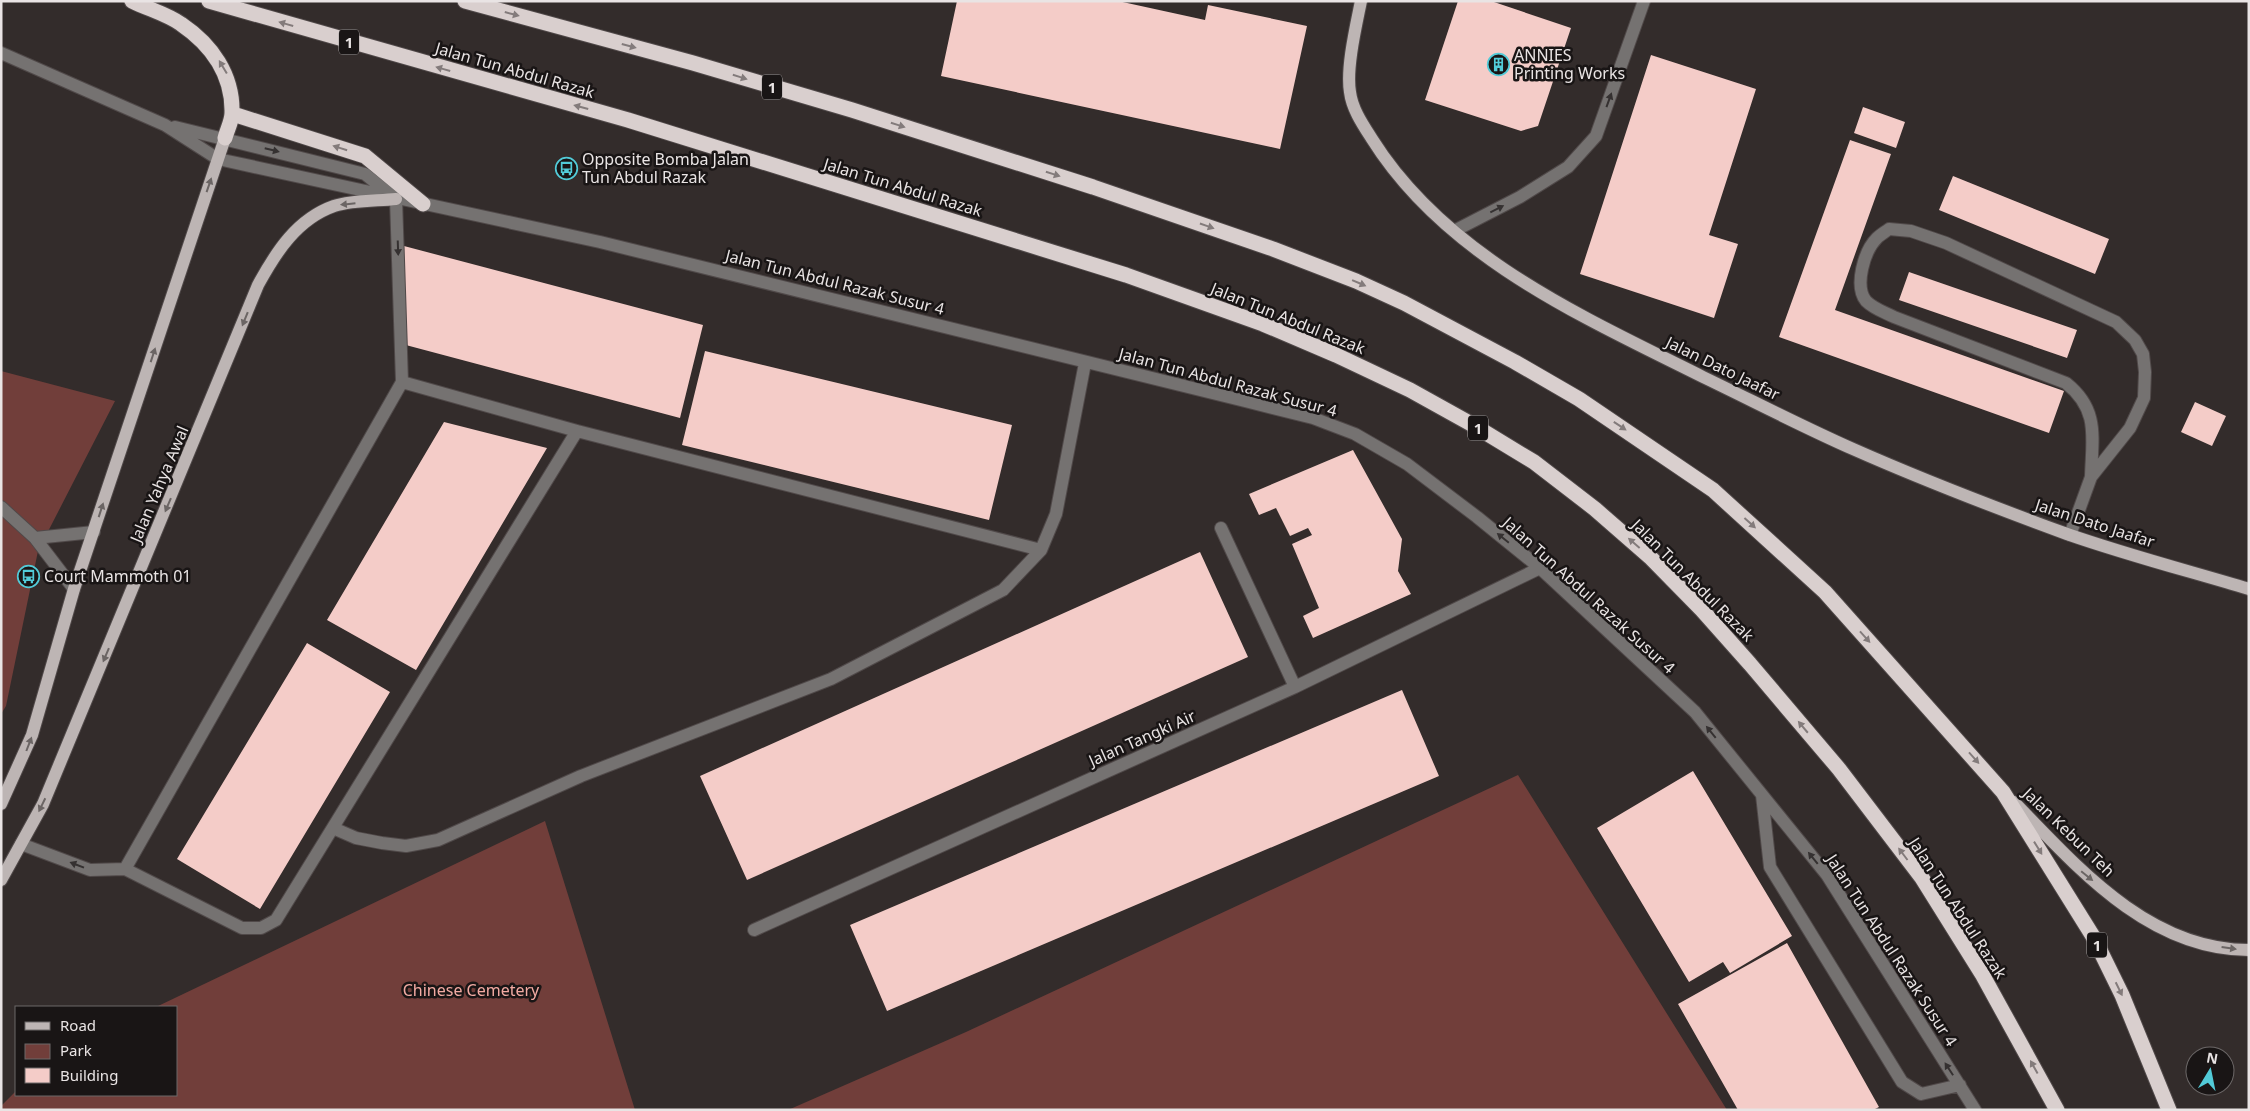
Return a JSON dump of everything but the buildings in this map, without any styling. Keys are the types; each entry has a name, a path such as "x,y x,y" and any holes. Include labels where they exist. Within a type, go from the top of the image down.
{"highway":[{"path":"132,1 181,24 204,43 219,61 228,77 233,114 225,138"},
{"name":"Jalan Tun Abdul Razak","path":"209,1 628,120 1126,274 1244,317 1336,355 1410,390 1480,429 1534,462 1616,527 1702,610 1756,672 1838,769 1922,878 1982,974 2057,1110"},
{"name":"1","path":"465,1 693,63 1042,170 1273,249 1356,281 1422,312 1579,399 1714,490 1825,592 2003,792 2094,938 2122,995 2169,1110"},
{"path":"233,114 365,156 423,204"}],"main road":[{"name":"Jalan Dato Jaafar","path":"1361,1 1350,71 1350,93 1359,118 1380,153 1405,183 1454,231 1490,260 1528,284 1636,344 1853,449 2070,535 2249,589"},
{"path":"1,804 32,735 74,589 225,138"},
{"name":"Jalan Yahya Awal","path":"1,880 47,795 258,285 275,253 290,235 306,222 336,206 396,199"},
{"name":"Jalan Kebun Teh","path":"2003,792 2083,873 2165,931 2189,941 2249,950"}],"street":[{"path":"1454,231 1520,197 1568,167 1596,136 1644,1"},
{"path":"1,53 165,125 218,159"},
{"path":"125,869 402,382 396,199 365,174 225,138 165,125"},
{"name":"Jalan Tun Abdul Razak Susur 4","path":"218,159 600,242 862,305 1086,363 1245,400 1312,418 1356,434 1407,464 1540,568 1695,712 1827,875 1975,1110"},
{"path":"2070,535 2091,478 2130,428 2144,398 2145,372 2142,354 2135,340 2116,322 1946,243 1911,231 1889,229 1875,239 1863,265 1860,287 1865,300 1876,309 1894,317 2050,376 2072,388 2088,407 2091,420 2091,478"},
{"path":"333,828 356,838 406,846 438,840 581,776 831,679 1003,590 1041,550 1056,514 1086,363"},
{"path":"402,382 577,431 1041,550"},
{"path":"22,844 90,870 125,869 242,928 261,928 276,920 577,431"},
{"path":"1,507 35,538 74,589"},
{"path":"1220,528 1295,687"},
{"path":"35,538 94,532"},
{"name":"Jalan Tangki Air","path":"754,930 1295,687 1540,568"},
{"path":"1762,795 1770,867 1902,1082 1921,1094 1960,1085"}],"green space":[{"path":"1,371 115,401 38,551 6,706 1,714"},
{"path":"1518,775 1727,1110 788,1110 966,1032"},
{"name":"Chinese Cemetery","path":"545,821 635,1110 1,1110 1,1106 15,1092 15,1096 178,1096 178,1006 158,1006"}],"place":[{"name":"ANNIES Printing Works","path":"1498,64"},
{"name":"Opposite Bomba Jalan Tun Abdul Razak","path":"566,168"},
{"name":"Court Mammoth 01","path":"28,576"}]}
